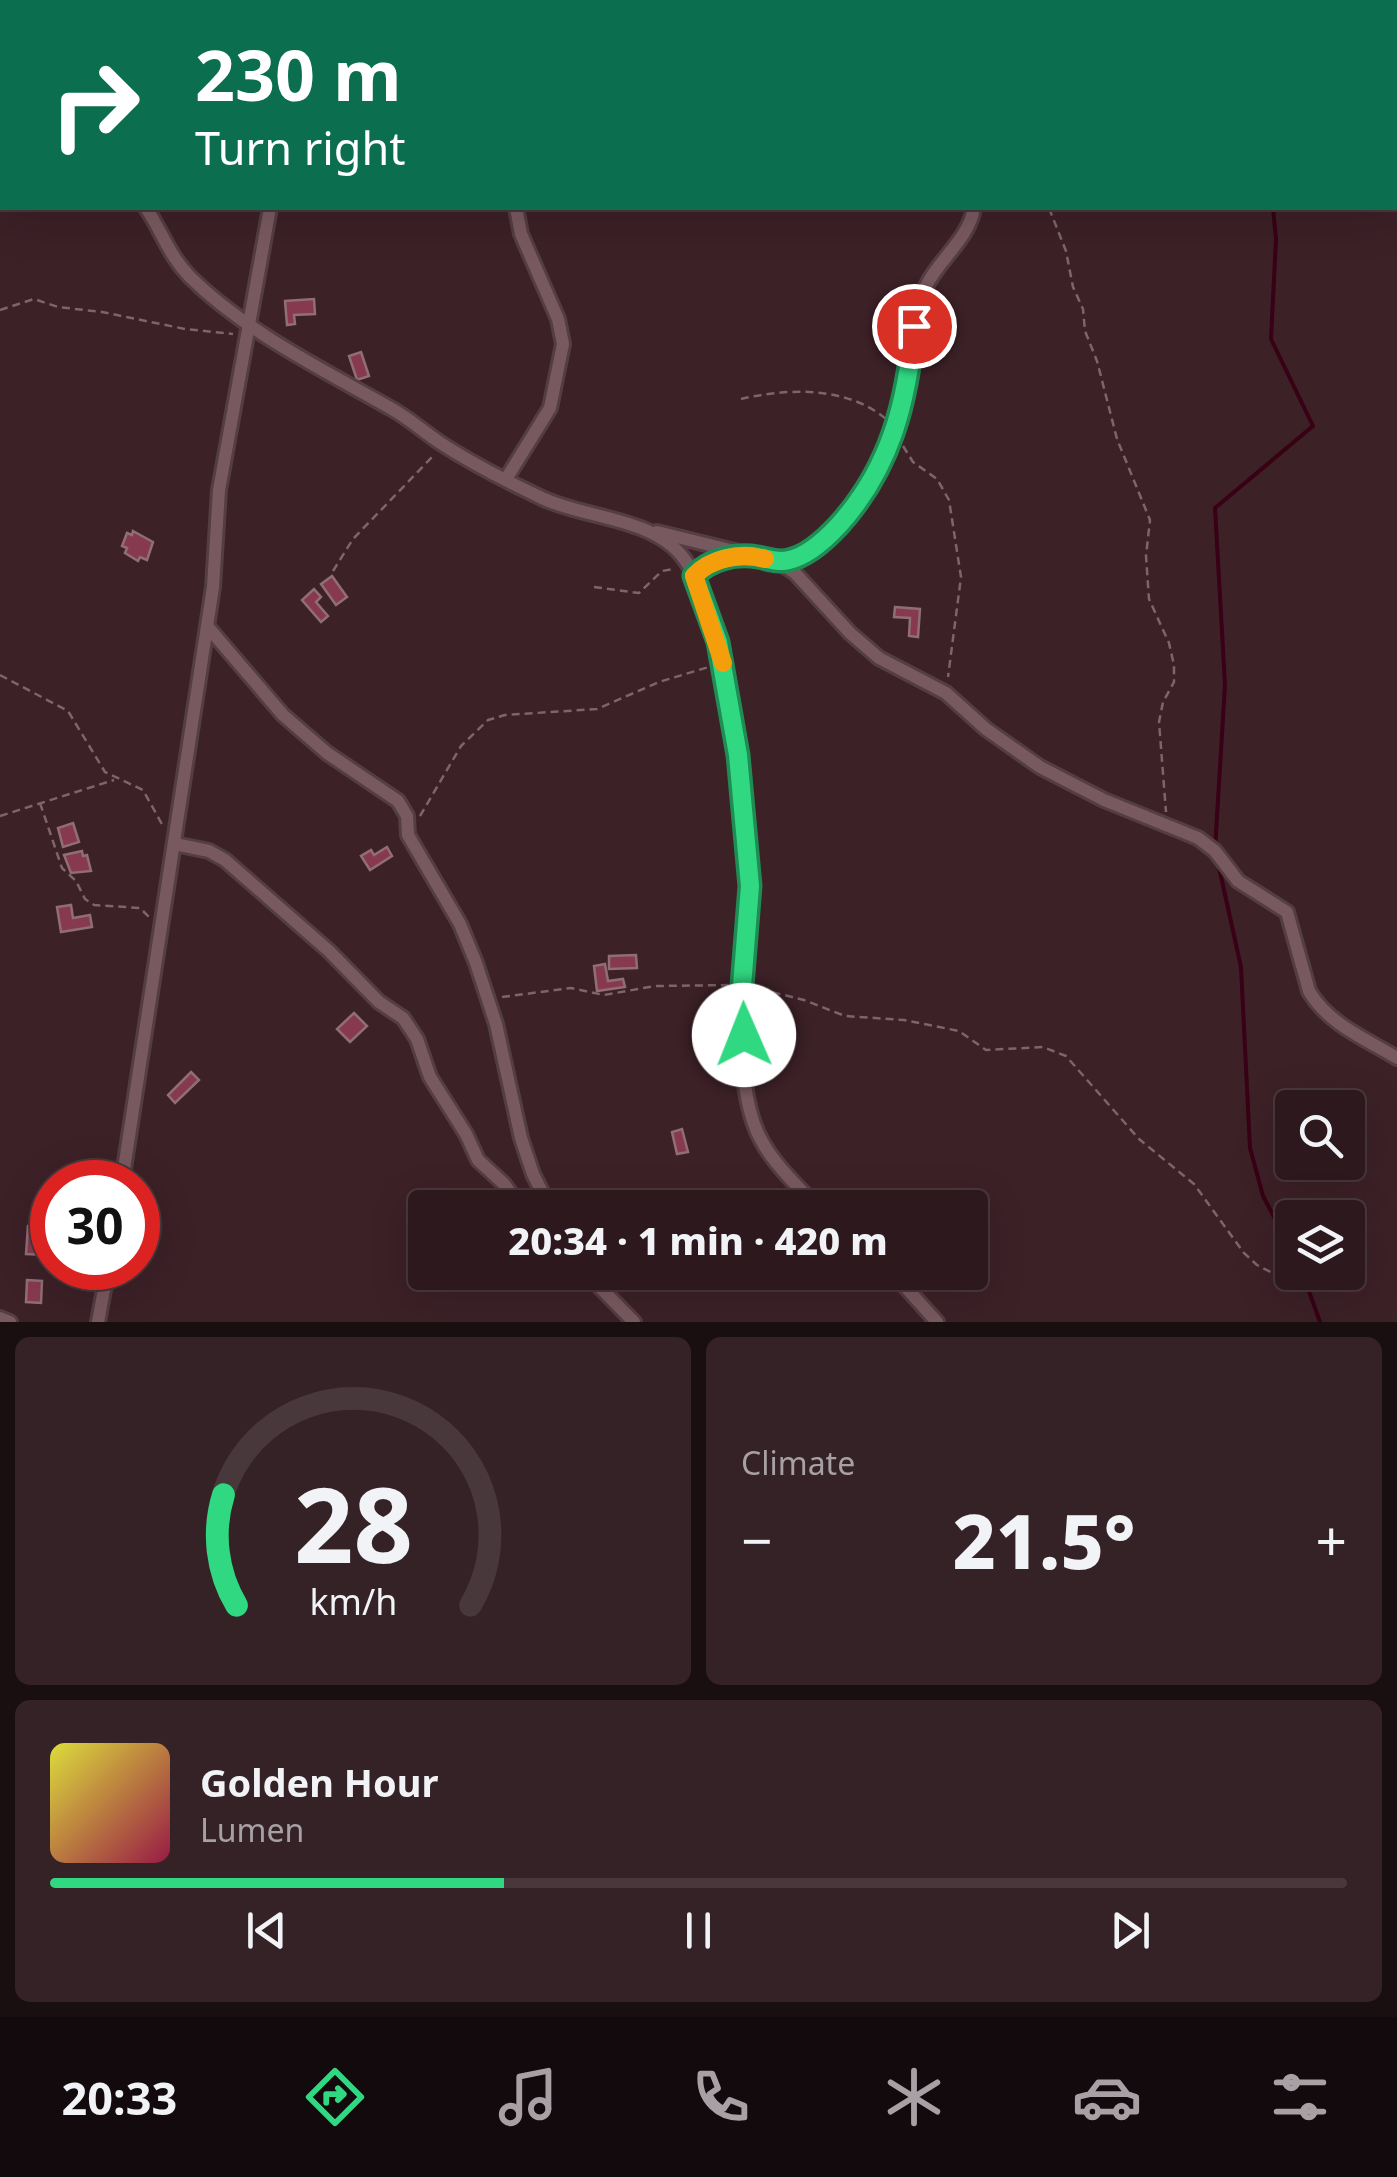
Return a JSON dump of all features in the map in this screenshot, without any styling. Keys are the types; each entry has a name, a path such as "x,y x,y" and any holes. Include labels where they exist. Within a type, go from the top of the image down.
{"street":[{"path":"147,210 177,262 248,331 394,410 442,445 558,505 779,562 811,589 867,648 946,693 986,729 1040,767 1104,800 1207,844 1238,881 1283,908 1315,1002 1340,1024 1397,1058"},
{"path":"125,1160 214,579 219,490 270,210"},
{"path":"506,479 550,408 563,344 558,319 520,234 516,210"},
{"path":"779,562 799,556 837,527 876,475 897,429 921,298 928,281 970,223 973,210"},
{"path":"644,530 671,545 694,576 724,663 749,863 749,925 742,986 748,1087 754,1122 779,1166 801,1190"},
{"path":"694,576 717,560 754,556"},
{"path":"207,626 283,715 327,753 398,800 407,816 408,835 460,924 489,999 521,1138 541,1190"},
{"path":"175,844 210,850 225,860 329,951 364,989 403,1018 417,1039 430,1077 478,1160 508,1190"},
{"path":"98,1322 104,1290"},
{"path":"603,1290 634,1322"},
{"path":"908,1290 936,1322"},
{"path":"0,1318 10,1322"}],"path":[{"path":"1050,210 1066,251 1118,439 1150,520 1146,556 1150,599 1169,643 1174,666 1174,682 1162,702 1159,722 1167,824"},
{"path":"0,310 34,299 58,307 185,330 248,331"},
{"path":"740,399 776,392 809,392 863,404 897,429 909,458 937,478 949,500 961,577 946,693"},
{"path":"333,571 352,539 442,445"},
{"path":"594,587 639,593 668,570 694,576"},
{"path":"408,835 461,746 488,720 505,715 597,709 670,678 724,663"},
{"path":"0,674 62,706 105,772 143,790 175,844"},
{"path":"0,816 115,779"},
{"path":"40,803 62,868 76,881 84,899 94,905 140,908 160,939"},
{"path":"489,999 571,988 604,995 656,986 742,986 804,1000 844,1016 904,1020 959,1031 986,1050 1044,1047 1066,1056 1140,1139 1194,1184 1244,1253 1275,1274"}],"building":[{"path":"314,299 315,314 294,315 295,324 287,325 285,301"},
{"path":"361,352 369,376 357,380 349,356"},
{"path":"133,531 153,542 147,560 140,557 138,561 125,553 127,548 122,546 127,533 132,535"},
{"path":"332,576 347,597 336,605 321,584"},
{"path":"314,589 321,597 316,602 328,616 321,622 302,600"},
{"path":"895,607 920,609 918,637 909,636 910,618 894,617"},
{"path":"73,823 79,842 63,847 58,828"},
{"path":"387,847 392,856 370,870 361,856 371,850 374,855"},
{"path":"82,851 91,871 71,873 64,855"},
{"path":"71,905 73,918 90,915 92,927 61,932 57,907"},
{"path":"636,955 637,968 609,969 609,956"},
{"path":"605,964 608,981 623,979 625,987 597,991 594,966"},
{"path":"354,1013 367,1026 350,1042 337,1029"},
{"path":"191,1072 199,1080 175,1103 168,1095"},
{"path":"682,1129 688,1152 677,1154 672,1132"},
{"path":"28,1226 30,1226 30,1254 26,1254"},
{"path":"30,1280 30,1290 42,1290 41,1303 26,1302"}],"waterway":[{"path":"1215,849 1225,685 1215,508 1313,426 1271,339 1276,239 1273,210"},
{"path":"1218,863 1241,967 1250,1148 1263,1196 1275,1219"},
{"path":"1308,1290 1320,1322"}],"slow traffic":[{"path":"723,663 694,576 717,560 754,556 765,559"}],"route":[{"path":"744,1035 742,986 750,886 738,755 718,642 694,576 717,560 754,556 779,562 790,560 820,543 837,527 876,475 890,448 907,388 914,326"}]}
